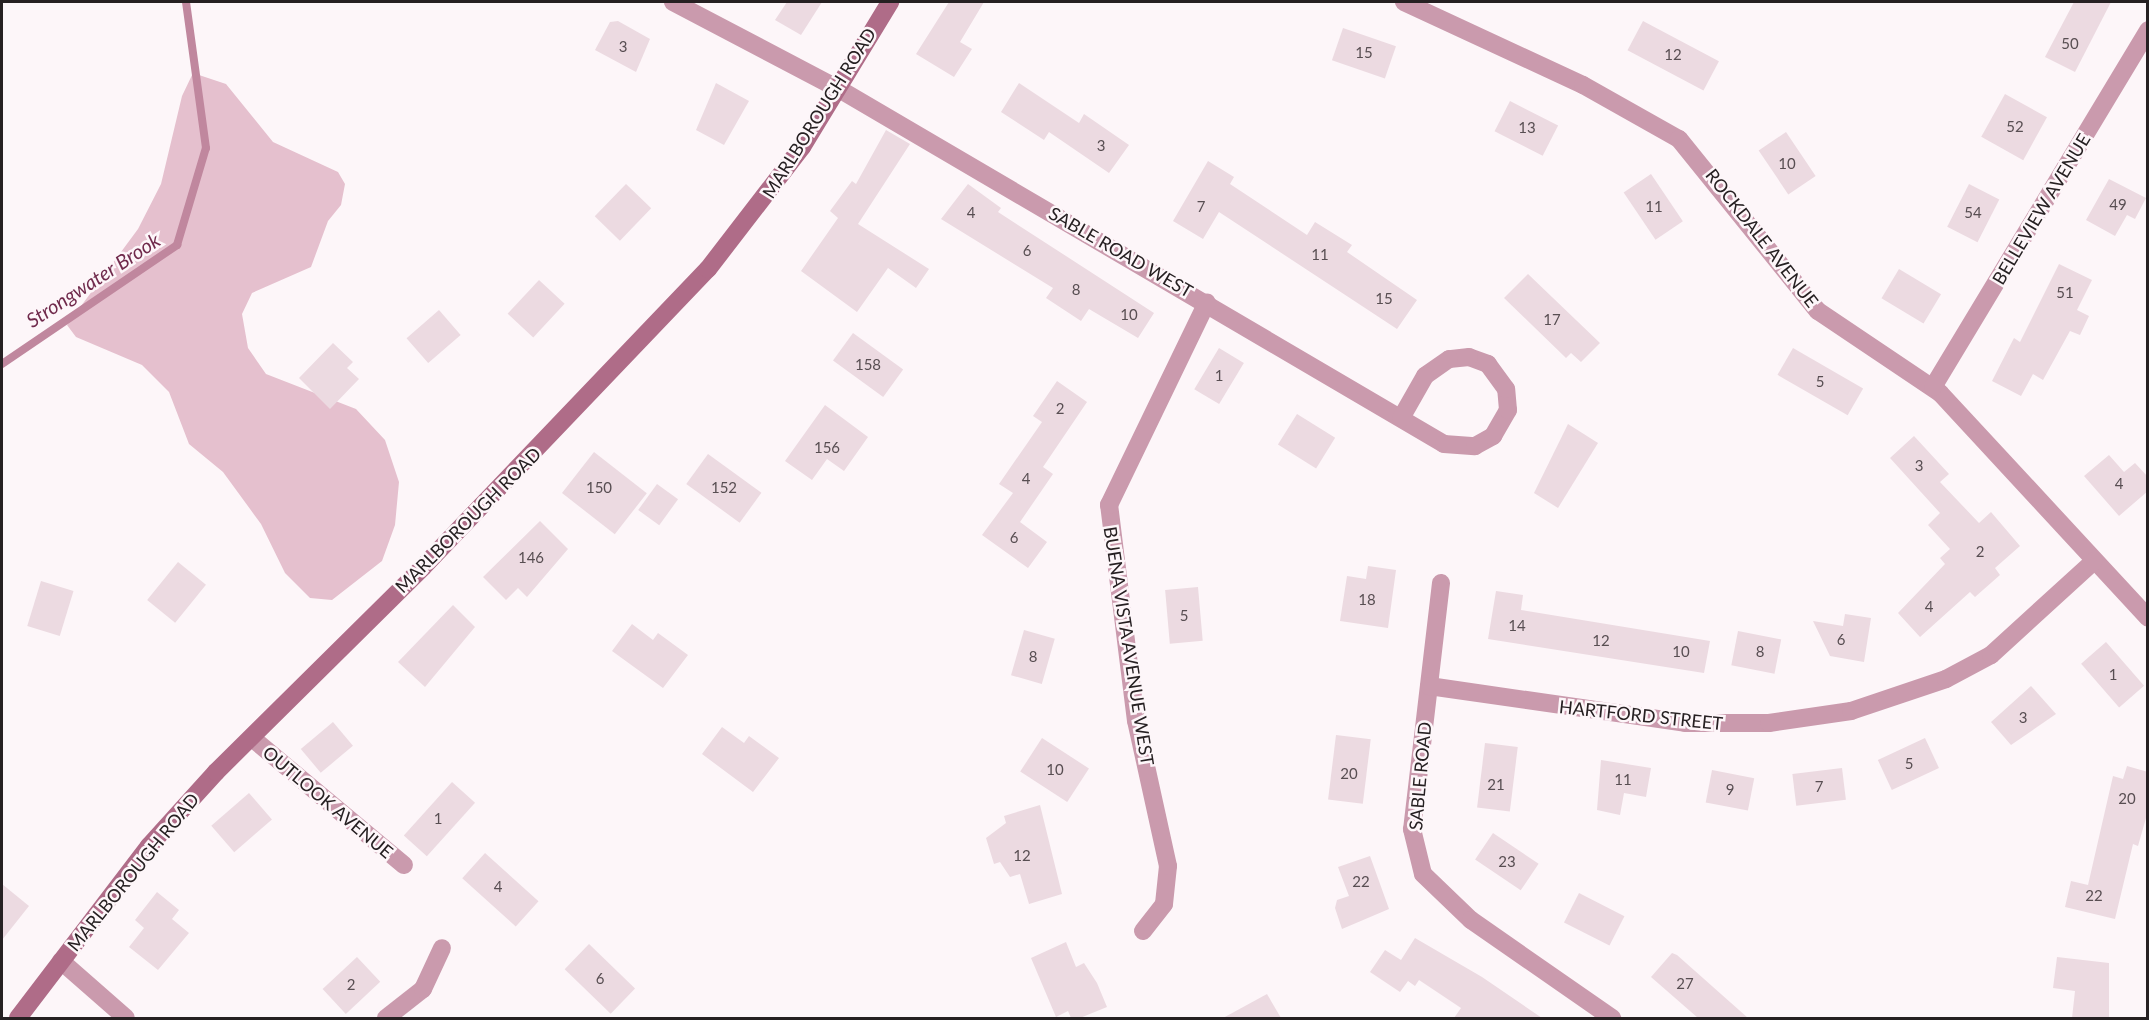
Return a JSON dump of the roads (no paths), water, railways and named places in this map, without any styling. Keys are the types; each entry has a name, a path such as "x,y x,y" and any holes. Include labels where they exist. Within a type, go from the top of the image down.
{"street":[{"name":"SABLE ROAD WEST","path":"673,2 839,89 1207,302 1444,444 1475,446 1493,436 1505,420 1506,389 1488,364 1469,357 1449,359 1425,376 1401,418"},
{"name":"MARLBOROUGH ROAD","path":"18,1018 149,846 252,738 650,335 773,189 839,89 890,2"},
{"name":"ROCKDALE AVENUE","path":"1404,2 1583,85 1679,139 1818,311 1934,387 2148,618"},
{"name":"BELLEVIEW AVENUE","path":"1934,387 2148,30"},
{"name":"BUENA VISTA AVENUE WEST","path":"1143,932 1164,904 1168,875 1136,721 1109,505 1207,302"},
{"name":"HARTFORD STREET","path":"1429,686 1684,723 1769,723 1851,711 1946,679 1990,655 2094,561"},
{"name":"SABLE ROAD","path":"1441,583 1412,829 1423,874 1471,920 1612,1018"},
{"name":"OUTLOOK AVENUE","path":"252,738 404,865"},
{"path":"386,1018 423,989 442,948"},
{"path":"61,961 126,1018"}],"waterway":[{"name":"Strongwater Brook","path":"2,364 177,245 206,148 186,2"}]}
